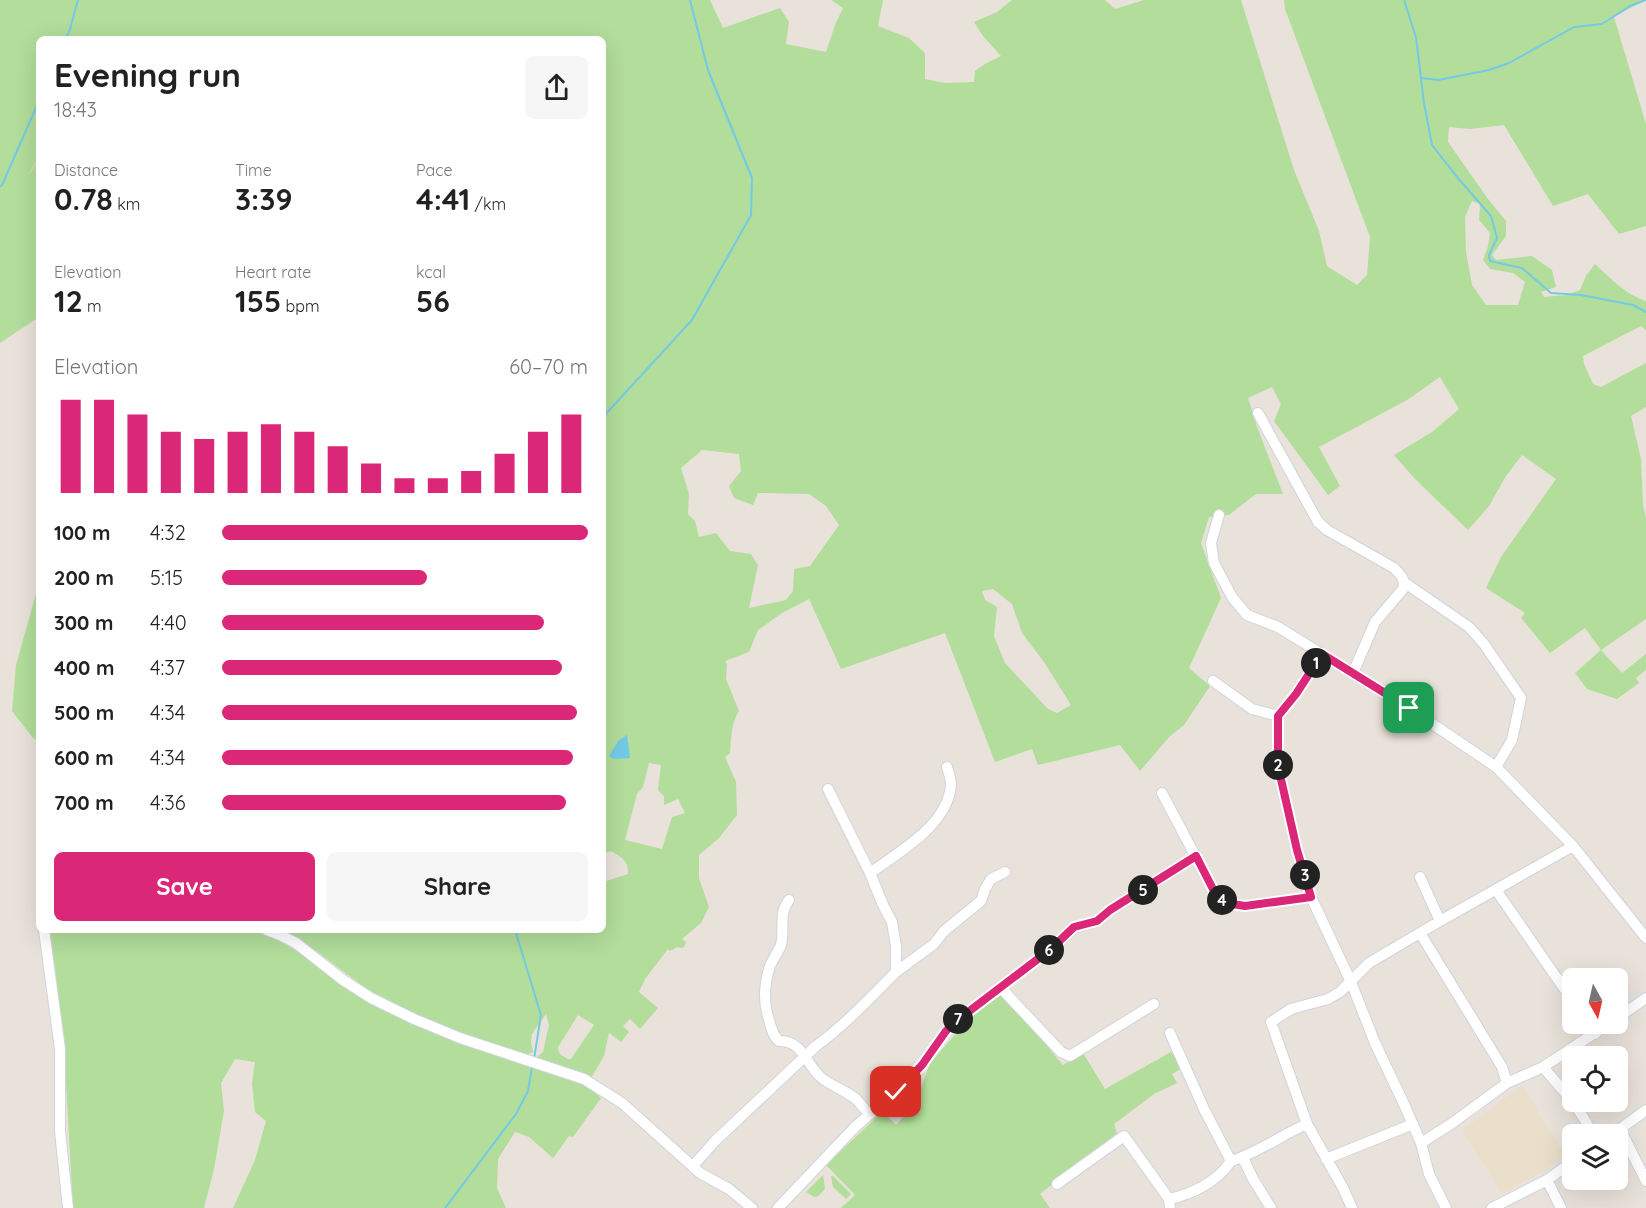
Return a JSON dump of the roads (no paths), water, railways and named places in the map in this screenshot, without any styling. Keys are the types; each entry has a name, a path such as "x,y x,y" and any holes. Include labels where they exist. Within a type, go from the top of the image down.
{"street":[{"path":"1258,412 1318,522 1327,530 1394,568 1405,583 1469,627 1484,644 1521,698 1512,740 1496,767"},
{"path":"1219,515 1211,543 1214,563 1232,597 1247,615 1278,627 1409,708 1496,767 1573,846 1646,938"},
{"path":"1353,673 1375,622 1403,589 1405,583"},
{"path":"1322,654 1296,694 1278,716 1278,766 1297,850 1311,897 1351,982 1374,1043 1413,1124 1421,1143 1429,1174 1446,1208"},
{"path":"1214,681 1252,709 1278,716"},
{"path":"870,873 915,840 936,820 948,800 951,783 947,767"},
{"path":"828,789 892,922 896,946 896,972"},
{"path":"1162,793 1216,895 1226,903 1245,906 1311,897"},
{"path":"1352,1208 1307,1124 1271,1022 1291,1009 1328,999 1340,992 1369,963 1573,846"},
{"path":"778,1208 869,1113 896,1092 922,1065 955,1022 1051,949 1074,927 1097,921 1110,910 1196,856"},
{"path":"693,1166 714,1141 805,1055 856,1012 896,972 934,944 944,931 981,902 992,879 1005,872"},
{"path":"1420,878 1440,921"},
{"path":"1496,890 1562,986"},
{"path":"789,900 783,913 783,934 780,946 771,965 765,988 764,1002 775,1038 796,1046 822,1078 855,1099 869,1113"},
{"path":"44,933 60,1049 60,1131 68,1208"},
{"path":"275,933 296,943 371,999 460,1038 585,1079 621,1103 700,1173 729,1189 752,1208"},
{"path":"1420,933 1502,1067 1508,1083"},
{"path":"1000,987 1061,1052 1070,1056 1155,1004"},
{"path":"1628,1010 1646,998"},
{"path":"1170,1033 1204,1109 1231,1161"},
{"path":"1421,1143 1508,1083 1543,1066 1595,1034"},
{"path":"1543,1066 1587,1124"},
{"path":"1627,1124 1646,1110"},
{"path":"1057,1184 1124,1136 1169,1203 1211,1181 1224,1172 1231,1161 1243,1158 1307,1124"},
{"path":"1326,1159 1413,1124"},
{"path":"1628,1152 1646,1181"},
{"path":"1243,1158 1271,1208"},
{"path":"1492,1208 1547,1180 1562,1169"},
{"path":"1547,1180 1561,1208"}],"water":[{"path":"627,735 630,758 614,759 609,756 618,741"}],"waterway":[{"path":"67,36 78,0"},
{"path":"606,414 692,320 751,215 752,178 708,70 690,0"},
{"path":"1404,0 1416,37 1432,145 1491,216 1497,238 1489,255 1490,261 1522,268 1551,293 1581,295 1633,305 1646,312"},
{"path":"1421,78 1438,80 1489,70 1509,63 1574,27 1602,24 1630,6 1646,0"},
{"path":"0,186 36,108"},
{"path":"516,933 541,1015 534,1059"},
{"path":"445,1208 516,1114 528,1091 532,1067"}]}
